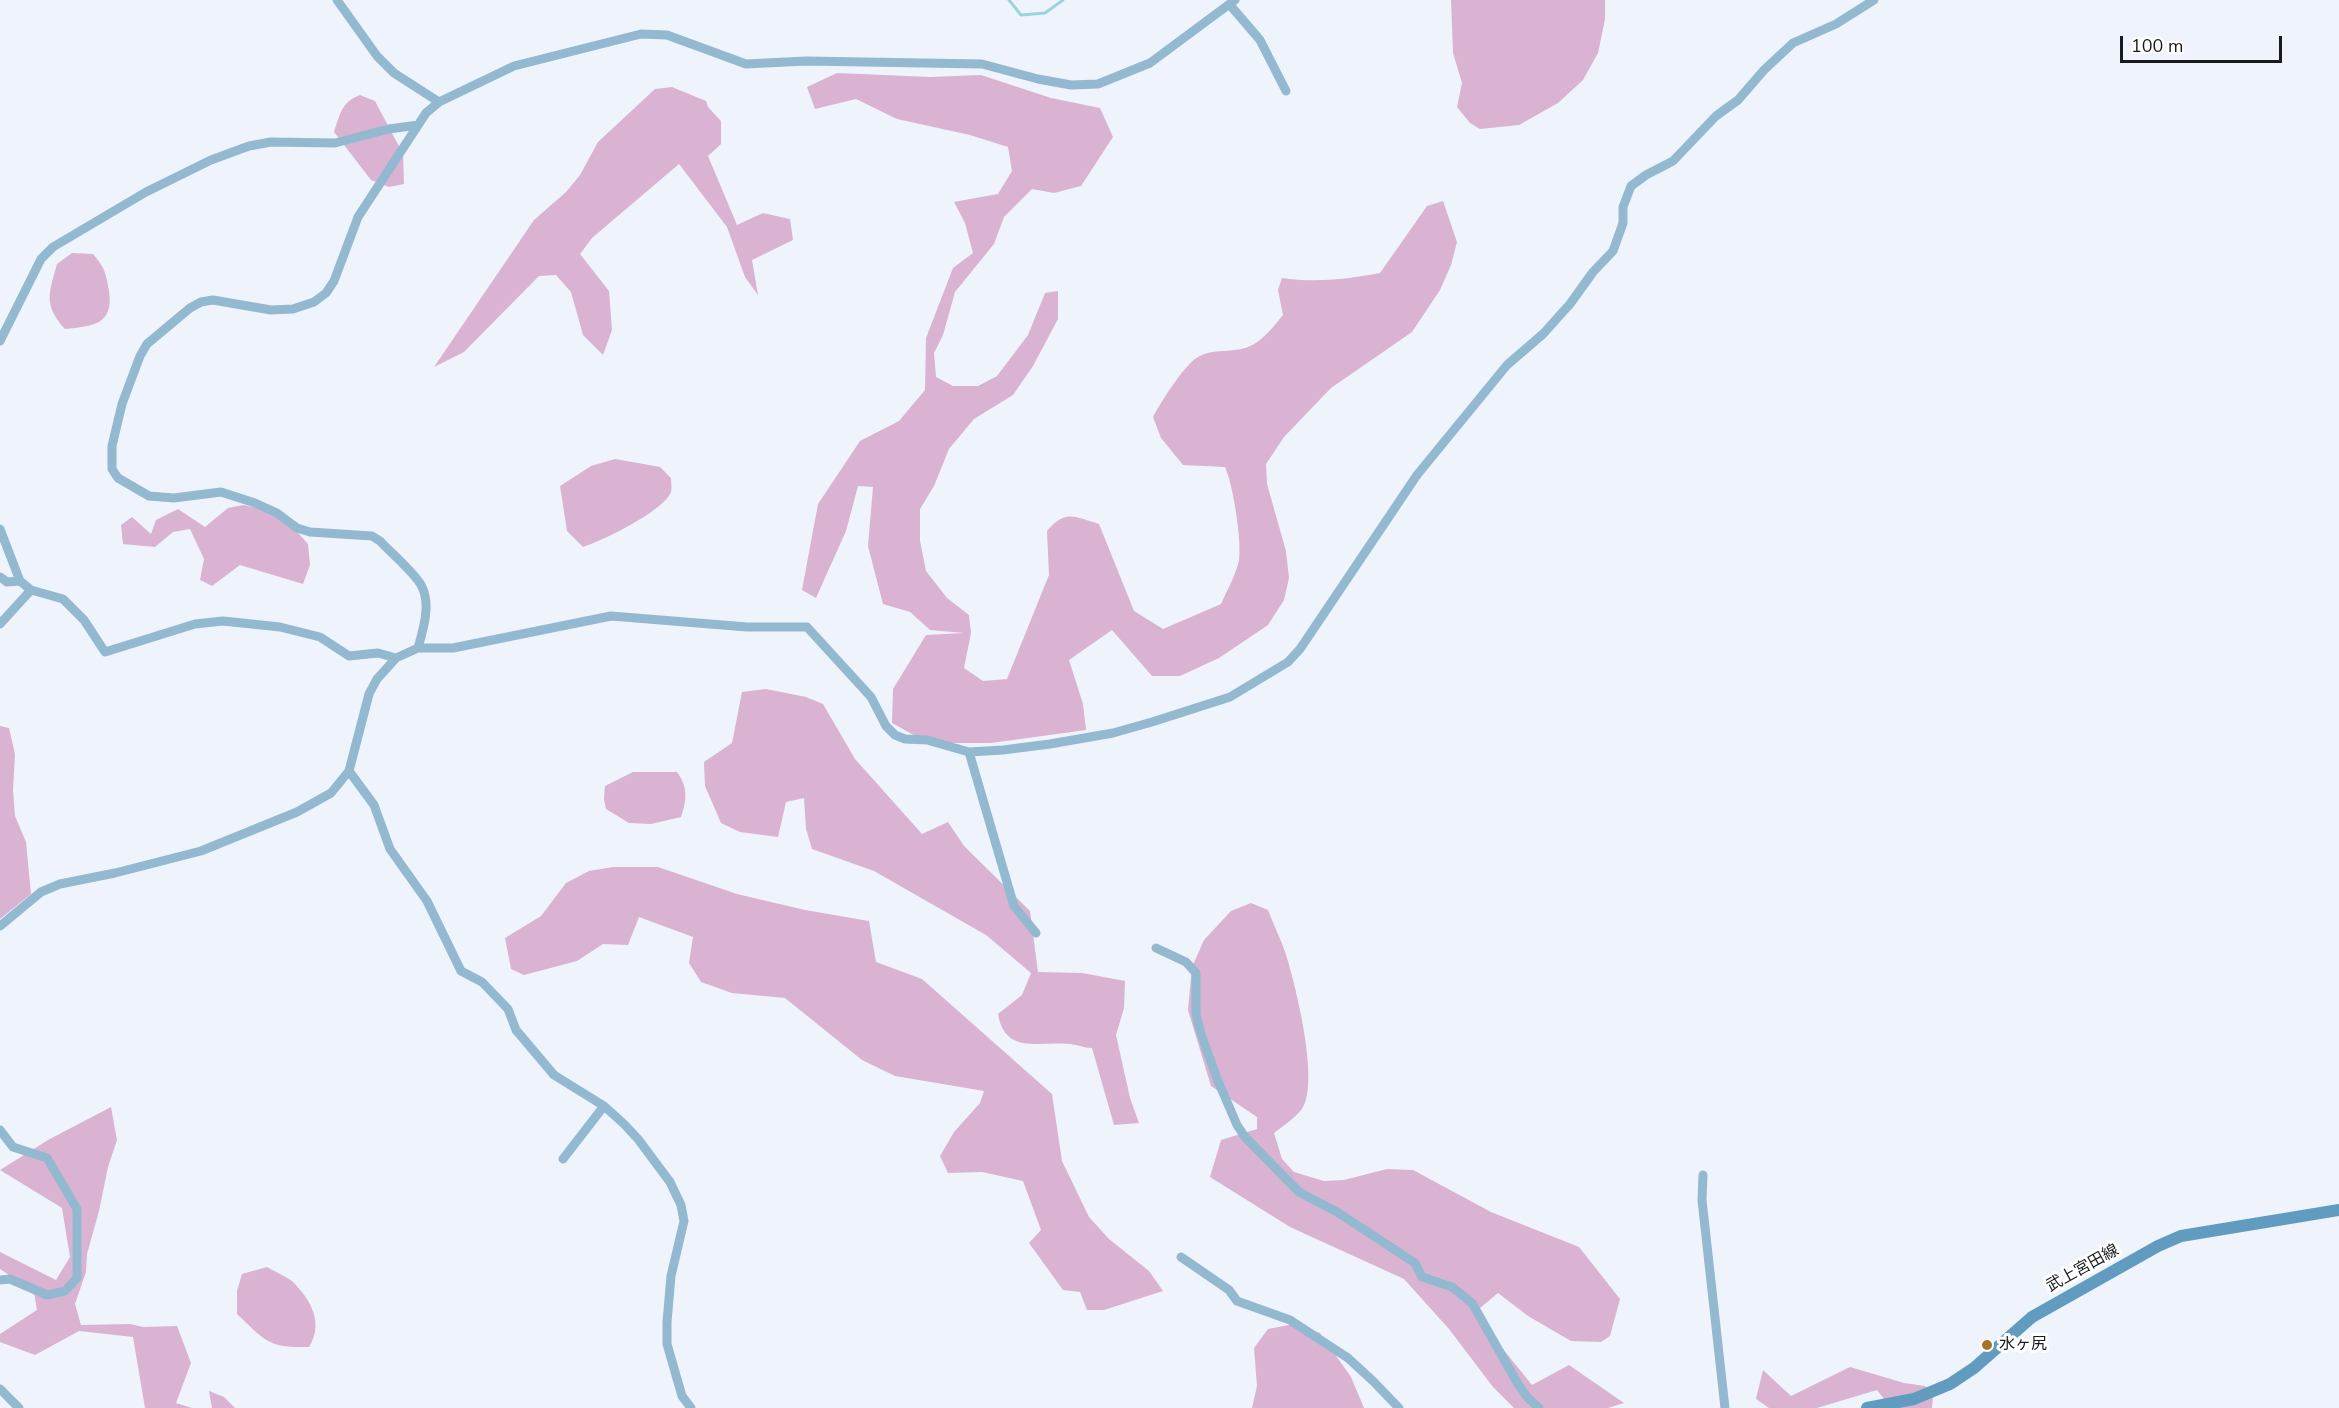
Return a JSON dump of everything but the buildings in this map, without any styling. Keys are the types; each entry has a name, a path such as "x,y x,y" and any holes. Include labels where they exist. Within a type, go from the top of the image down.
{"main road":[{"name":"武上宮田線","path":"1867,1408 1914,1399 1950,1384 1974,1368 2032,1317 2158,1246 2181,1236 2339,1210"}],"street":[{"path":"337,0 377,56 394,73 439,102"},
{"path":"0,926 41,892 60,884 115,873 201,851 297,812 331,793 349,771 369,694 385,668 396,658 418,648 453,648 611,616 657,618 715,626 807,627 871,697 886,726 895,735 905,739 927,740 969,752 1050,744 1113,733 1230,697 1288,662 1300,649 1418,475 1464,416 1507,364 1554,322 1593,272 1614,251 1623,223 1623,207 1631,186 1673,161 1716,116 1738,100 1764,70 1793,43 1836,24 1874,0"},
{"path":"418,648 424,626 425,600 422,586 380,541 372,536 310,532 297,528 277,513 255,503 221,492 174,498 149,496 118,478 111,462 113,438 122,404 140,356 147,344 190,308 201,302 213,300 271,310 293,309 314,302 326,293 334,281 358,217 426,113 439,102 514,66 641,34 667,34 746,64 806,61 982,64 1038,80 1071,86 1098,84 1150,63 1233,2 1260,40 1286,91"},
{"path":"0,340 41,259 53,248 146,192 211,160 249,146 271,142 335,142 389,129 418,125"},
{"path":"0,529 21,581 31,590 63,599 84,620 105,652 195,624 223,621 280,627 320,638 349,656 378,653 396,658"},
{"path":"0,577 6,582 21,581"},
{"path":"0,624 31,590"},
{"path":"969,752 1014,906 1036,933"},
{"path":"349,771 374,805 390,849 427,901 462,971 482,982 508,1009 516,1030 554,1075 604,1106 638,1139 670,1182 681,1205 684,1221 671,1276 667,1322 668,1344 682,1396 691,1408"},
{"path":"1156,948 1186,962 1196,973 1196,1015 1202,1037 1218,1081 1237,1125 1245,1137 1299,1192 1337,1212 1415,1263 1422,1277 1452,1287 1472,1303 1518,1384 1539,1408"},
{"path":"563,1159 604,1106"},
{"path":"0,1130 13,1147 47,1158 77,1209 77,1278 65,1291 47,1296 10,1279 0,1280"},
{"path":"1703,1174 1702,1200 1725,1408"},
{"path":"1181,1257 1229,1290 1237,1301 1290,1320 1348,1358 1399,1408"},
{"path":"0,1389 19,1408"}],"shaded area":[{"path":"1451,0 1605,0 1605,19 1598,53 1583,80 1558,103 1519,125 1480,129 1470,123 1457,107 1462,83 1453,53"},
{"path":"837,73 930,77 981,75 1051,98 1100,108 1113,137 1081,186 1054,193 1032,189 1004,217 994,244 955,292 943,335 934,353 936,377 953,386 978,386 997,376 1028,335 1045,293 1058,291 1058,319 1033,366 1013,395 974,419 949,449 934,486 920,509 920,541 926,571 947,598 969,615 971,633 964,668 983,681 1007,679 1049,575 1047,531 1065,517 1077,517 1099,524 1134,611 1163,629 1221,604 1236,571 1240,551 1236,513 1228,475 1225,467 1183,465 1161,438 1153,417 1192,361 1210,352 1248,347 1267,333 1283,315 1278,290 1282,278 1332,280 1380,273 1427,206 1443,201 1457,242 1451,265 1440,290 1412,332 1331,388 1284,437 1266,464 1267,484 1286,551 1289,578 1284,600 1268,625 1219,658 1180,676 1152,676 1112,630 1069,660 1083,704 1086,730 991,743 928,743 892,723 893,689 926,635 964,633 930,630 910,612 883,604 868,546 873,487 858,486 846,531 816,598 802,590 818,504 860,441 899,421 925,390 926,338 953,268 973,253 965,223 954,202 998,194 1012,171 1008,147 970,135 897,119 856,99 815,109 807,87"},
{"path":"672,87 706,101 708,107 721,121 721,144 708,156 737,225 763,213 790,219 793,240 752,260 758,295 745,277 727,227 679,164 592,238 580,254 609,291 612,330 603,355 583,335 571,292 556,275 539,276 464,352 434,367 534,220 566,192 580,175 598,142 655,89"},
{"path":"360,95 375,101 403,154 404,184 389,187 371,180 334,132 345,105"},
{"path":"72,253 93,254 97,259 106,275 110,302 105,317 99,322 84,327 65,329 53,313 50,291 57,264"},
{"path":"615,459 660,467 671,478 671,492 666,500 645,516 604,539 583,547 567,531 560,486 591,466"},
{"path":"243,505 266,510 292,526 308,544 310,565 303,584 240,565 212,586 200,580 204,559 190,529 173,532 155,547 123,544 121,525 132,517 151,534 156,520 178,509 205,527 228,508"},
{"path":"766,689 806,697 823,704 855,759 922,834 948,822 964,846 1030,911 1038,972 1082,973 1125,981 1124,1008 1116,1035 1130,1098 1139,1123 1114,1125 1092,1048 1072,1044 1025,1043 1008,1036 998,1014 1022,995 1031,973 986,935 874,871 812,849 806,829 804,798 786,802 778,837 740,832 721,823 705,786 704,762 732,743 742,692"},
{"path":"0,726 9,728 15,754 13,790 15,816 26,842 31,894 0,919"},
{"path":"633,772 677,772 683,783 685,794 681,817 651,824 629,823 606,809 605,786"},
{"path":"613,867 658,867 737,894 805,910 869,921 876,962 922,979 1052,1094 1062,1161 1089,1217 1109,1239 1149,1271 1163,1291 1104,1310 1087,1310 1080,1292 1063,1290 1029,1243 1041,1230 1023,1181 982,1172 948,1173 940,1156 954,1132 980,1103 984,1091 895,1076 862,1060 785,998 732,993 701,982 689,963 693,937 639,917 628,945 603,944 577,961 524,975 511,969 505,938 541,916 566,883 589,871"},
{"path":"1251,903 1268,910 1283,946 1300,1012 1308,1058 1307,1096 1302,1109 1274,1133 1282,1159 1294,1172 1324,1181 1344,1180 1387,1169 1413,1170 1491,1212 1579,1247 1620,1299 1610,1336 1601,1342 1571,1341 1528,1316 1498,1293 1474,1313 1532,1385 1569,1365 1624,1403 1608,1408 1514,1408 1493,1387 1449,1329 1404,1279 1290,1227 1210,1177 1221,1140 1257,1129 1257,1117 1211,1086 1188,1010 1192,967 1204,940 1231,911"},
{"path":"111,1107 117,1140 108,1167 87,1254 86,1272 75,1304 81,1325 177,1326 191,1363 176,1403 192,1408 145,1408 133,1337 79,1331 35,1355 0,1342 0,1334 37,1310 34,1292 0,1269 0,1252 56,1280 70,1257 62,1208 0,1170 48,1140"},
{"path":"267,1267 293,1282 310,1304 315,1329 309,1347 284,1346 268,1341 237,1314 237,1291 242,1274"},
{"path":"1294,1324 1320,1333 1351,1377 1364,1408 1252,1408 1257,1386 1254,1348 1268,1329"},
{"path":"1850,1367 1904,1383 1925,1386 1933,1397 1932,1408 1891,1408 1877,1390 1817,1408 1769,1408 1756,1399 1763,1370 1791,1396"},
{"path":"209,1391 224,1397 235,1408 212,1408"}],"waterway":[{"path":"1009,0 1021,15 1045,13 1063,0"}],"place":[{"name":"水ヶ尻","path":"1987,1345"}]}
